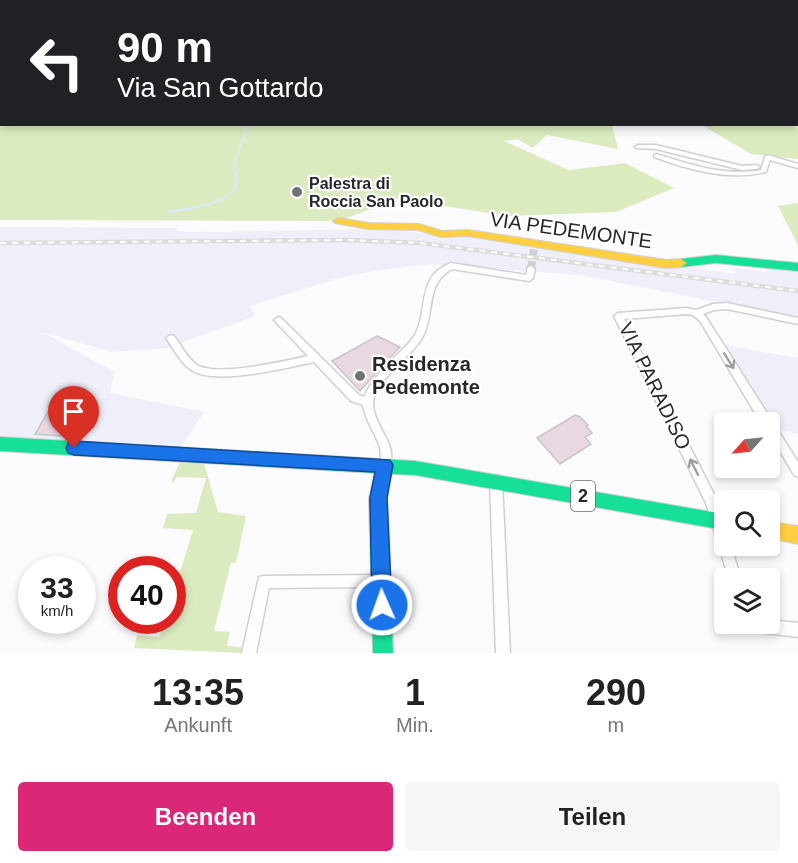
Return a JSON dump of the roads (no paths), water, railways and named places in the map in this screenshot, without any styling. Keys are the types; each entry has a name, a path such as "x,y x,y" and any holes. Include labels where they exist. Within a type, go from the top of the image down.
{"street":[{"path":"638,147 656,147 742,168 760,166 762,158 767,157 779,158 798,166"},
{"path":"656,156 686,165 744,175 764,171 767,157"},
{"name":"VIA PEDEMONTE","path":"339,221 369,226 414,226 439,233 468,233 666,264 716,259 798,267"},
{"path":"368,403 381,380 417,340 422,328 429,290 444,269 465,266 529,278 531,269"},
{"name":"VIA PARADISO","path":"714,506 618,316 682,311 696,313 713,307 728,306 798,321"},
{"path":"696,313 703,319 760,412"},
{"path":"278,320 355,398 368,403 386,450 378,498 383,653"},
{"path":"171,338 191,364 206,372 235,371 316,358"},
{"name":"2","path":"0,444 384,465 496,480 714,520"},
{"path":"780,444 798,472"},
{"path":"496,480 503,653"},
{"path":"780,532 798,535"},
{"path":"249,653 264,582 381,581"},
{"path":"780,628 798,630"}],"waterway":[{"path":"236,176 234,165 247,126"},
{"path":"168,212 205,206 223,199 236,187 235,174"}],"tunnel":[{"path":"531,269 534,248"}],"railway":[{"path":"0,243 346,240 420,243 798,291"}],"place":[{"name":"Palestra di Roccia San Paolo","path":"297,192"},
{"name":"Residenza Pedemonte","path":"360,376"}]}
